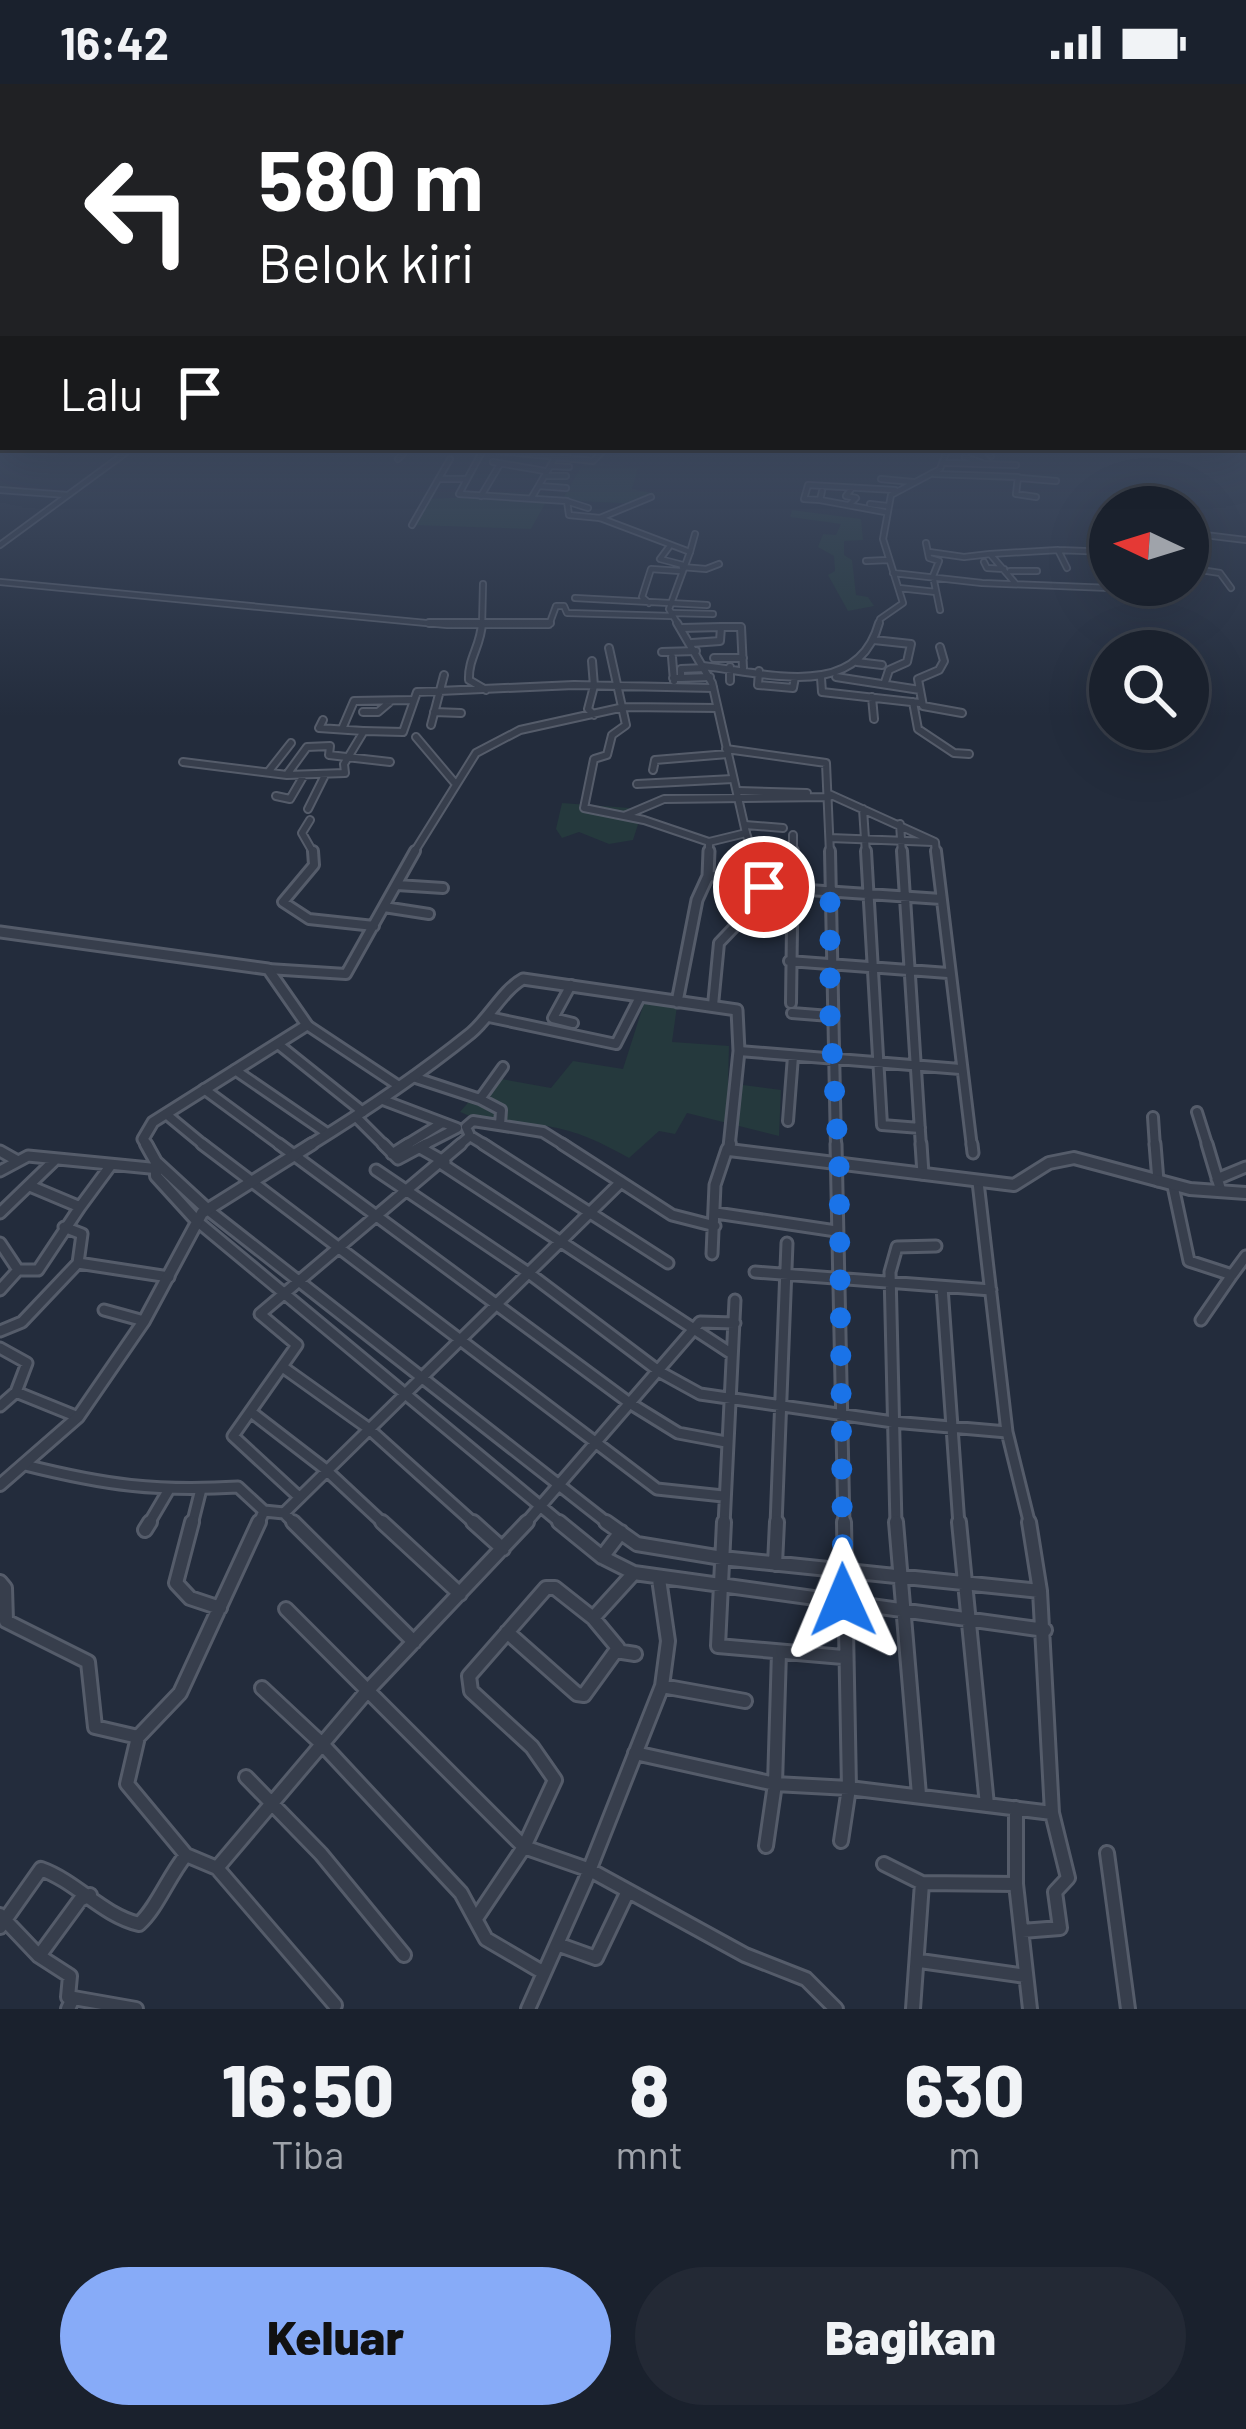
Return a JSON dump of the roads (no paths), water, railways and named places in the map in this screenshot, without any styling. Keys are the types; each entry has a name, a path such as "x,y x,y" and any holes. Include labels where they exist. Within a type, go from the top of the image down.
{"street":[{"path":"647,538 690,552"},
{"path":"694,538 669,603 671,615 710,677 754,856 773,859 765,887 941,899"},
{"path":"835,693 837,677 874,640 880,619 903,604 883,538"},
{"path":"926,543 930,558 939,561 933,576 940,610"},
{"path":"669,547 660,559 682,568"},
{"path":"1058,550 1066,568"},
{"path":"928,552 964,557 1089,551"},
{"path":"990,554 1016,584"},
{"path":"866,561 888,560"},
{"path":"984,562 986,568 1037,572"},
{"path":"649,604 650,599 643,598 651,569 706,569 719,564"},
{"path":"1209,572 1222,574 1231,588"},
{"path":"893,573 1089,587"},
{"path":"0,582 480,625 549,625 556,606 565,606 567,613 713,614"},
{"path":"482,584 481,643 468,661 468,677 487,692"},
{"path":"899,588 936,592"},
{"path":"575,598 706,604"},
{"path":"682,628 742,628 743,663"},
{"path":"662,652 720,641 721,628"},
{"path":"874,640 911,644 907,662 889,670 885,682"},
{"path":"940,647 944,662 939,670 918,679 918,730 954,753 969,754"},
{"path":"609,648 626,725 612,735 607,755 595,758 584,808 709,842 745,829 783,828"},
{"path":"672,657 676,688"},
{"path":"714,658 759,671 853,678 920,690"},
{"path":"592,662 594,686 588,709 594,716"},
{"path":"855,662 882,665"},
{"path":"655,688 681,669 743,663"},
{"path":"730,667 730,681"},
{"path":"759,671 758,685 793,688 795,676"},
{"path":"431,725 444,675"},
{"path":"675,675 710,677"},
{"path":"821,678 822,692 917,702 933,710 962,713"},
{"path":"848,694 853,678"},
{"path":"688,688 692,700"},
{"path":"323,720 319,728 402,733 414,692 713,688"},
{"path":"872,698 874,718"},
{"path":"362,712 378,712 392,700"},
{"path":"321,747 354,701 410,700"},
{"path":"0,932 344,976 454,782 476,753 512,732 624,706 717,708"},
{"path":"434,712 461,713"},
{"path":"183,762 287,775 345,773 349,755 364,731"},
{"path":"416,736 454,782"},
{"path":"268,772 291,743"},
{"path":"287,775 304,748 331,746 329,755 390,762"},
{"path":"653,770 656,760 727,752 826,763 830,1016 839,1164 836,1231 849,1788 841,1841"},
{"path":"276,796 289,801 304,775"},
{"path":"308,809 325,775"},
{"path":"637,784 734,779"},
{"path":"624,816 649,801 807,793"},
{"path":"739,795 811,801 829,795 935,842"},
{"path":"863,808 881,1125 920,1128"},
{"path":"310,820 302,833 314,852 314,865 290,888 283,902 309,919 374,926"},
{"path":"900,824 923,1174"},
{"path":"793,835 792,1008 830,1016"},
{"path":"830,838 935,842"},
{"path":"677,1002 697,899 708,876 709,842"},
{"path":"935,842 974,1153"},
{"path":"708,876 765,879"},
{"path":"397,885 443,888"},
{"path":"384,907 429,914"},
{"path":"713,1005 719,943 740,921"},
{"path":"789,961 949,973"},
{"path":"268,969 308,1025 358,1060 369,1060 399,1086"},
{"path":"0,1485 78,1417 144,1321 196,1220 207,1209 382,1100 488,1017 517,981 733,1008 740,1015 740,1051 727,1149 716,1185 712,1254"},
{"path":"571,986 553,1018 573,1024"},
{"path":"488,1017 616,1044 640,997"},
{"path":"308,1025 166,1114 146,1129 143,1139 154,1165 196,1220 402,1394 602,1556 634,1573 1045,1630"},
{"path":"278,1044 360,1115 392,1154 402,1159 457,1128 382,1100"},
{"path":"740,1051 961,1069"},
{"path":"788,1121 793,1056"},
{"path":"480,1099 503,1066"},
{"path":"236,1070 327,1132"},
{"path":"412,1076 501,1109 500,1125"},
{"path":"204,1089 631,1404 679,1433 726,1442"},
{"path":"1197,1112 1221,1193"},
{"path":"166,1114 340,1252 663,1492 723,1496"},
{"path":"1153,1117 1158,1182"},
{"path":"392,1154 443,1122"},
{"path":"668,1263 470,1136 466,1127 470,1122 543,1132 672,1215 715,1226"},
{"path":"298,1496 234,1438 297,1345 260,1316 470,1136"},
{"path":"422,1149 733,1354"},
{"path":"727,1149 1018,1185 1049,1163 1073,1159 1173,1186 1246,1192"},
{"path":"0,1150 16,1160"},
{"path":"0,1171 28,1156 167,1169 207,1209 418,1378 557,1487 620,1533 648,1547 897,1579 964,1581 1040,1591"},
{"path":"0,1213 57,1158"},
{"path":"0,1290 18,1270 38,1270 111,1165"},
{"path":"1217,1179 1246,1166"},
{"path":"376,1170 530,1274 660,1372 700,1394 893,1422 1007,1432"},
{"path":"284,1513 621,1182"},
{"path":"978,1182 1007,1432 1026,1501 1040,1591 1052,1814 1068,1878 1055,1892 1060,1928 1022,1931"},
{"path":"30,1186 80,1207"},
{"path":"1173,1186 1185,1257 1232,1275"},
{"path":"716,1213 836,1231"},
{"path":"2,1326 22,1322 78,1263 82,1234 64,1227"},
{"path":"0,1243 18,1270"},
{"path":"776,1564 787,1243"},
{"path":"919,1796 897,1579 890,1282 897,1247 936,1246"},
{"path":"1201,1320 1246,1256"},
{"path":"78,1263 169,1277"},
{"path":"754,1272 991,1290"},
{"path":"942,1287 966,1617 987,1806"},
{"path":"735,1300 718,1646 844,1657"},
{"path":"104,1310 144,1321"},
{"path":"217,1868 368,1690 503,1549 702,1321 735,1323"},
{"path":"0,1348 27,1363 16,1392 0,1406"},
{"path":"284,1367 368,1428 503,1549"},
{"path":"16,1392 78,1417"},
{"path":"251,1412 325,1469 460,1594"},
{"path":"26,1465 81,1482 168,1491 238,1487 264,1511 284,1513 414,1642"},
{"path":"201,1489 176,1583 190,1598 220,1608"},
{"path":"145,1530 168,1491"},
{"path":"264,1511 180,1693 138,1737 127,1784 185,1855 217,1868 335,2006"},
{"path":"602,1556 620,1533"},
{"path":"593,1618 634,1573"},
{"path":"529,2009 662,1686 668,1624 659,1579"},
{"path":"0,1582 5,1588 6,1621 88,1662 95,1727 138,1737"},
{"path":"477,1917 524,1847 554,1788 554,1774 468,1686 472,1670 507,1632 551,1587 593,1618 616,1642 616,1651 589,1693 580,1696 507,1632"},
{"path":"286,1609 524,1847 590,1870 745,1955 806,1979 835,2009"},
{"path":"616,1651 634,1654"},
{"path":"766,1846 775,1784 779,1652"},
{"path":"662,1686 745,1701"},
{"path":"262,1688 323,1745 460,1893 486,1939 544,1973"},
{"path":"635,1753 775,1784 849,1788 1052,1814"},
{"path":"246,1777 321,1854 404,1955"},
{"path":"1016,1808 1016,1884 1030,2009"},
{"path":"1107,1853 1128,2009"},
{"path":"136,2009 71,2003 66,1995 70,1976 39,1956 2,1922 41,1869 92,1895 116,1918 139,1924 148,1917 163,1882 185,1855"},
{"path":"884,1864 922,1883 1016,1884"},
{"path":"913,2009 922,1883"},
{"path":"557,1944 596,1958 628,1891"},
{"path":"39,1956 80,1900 92,1895"},
{"path":"920,1960 1026,1976"}]}
